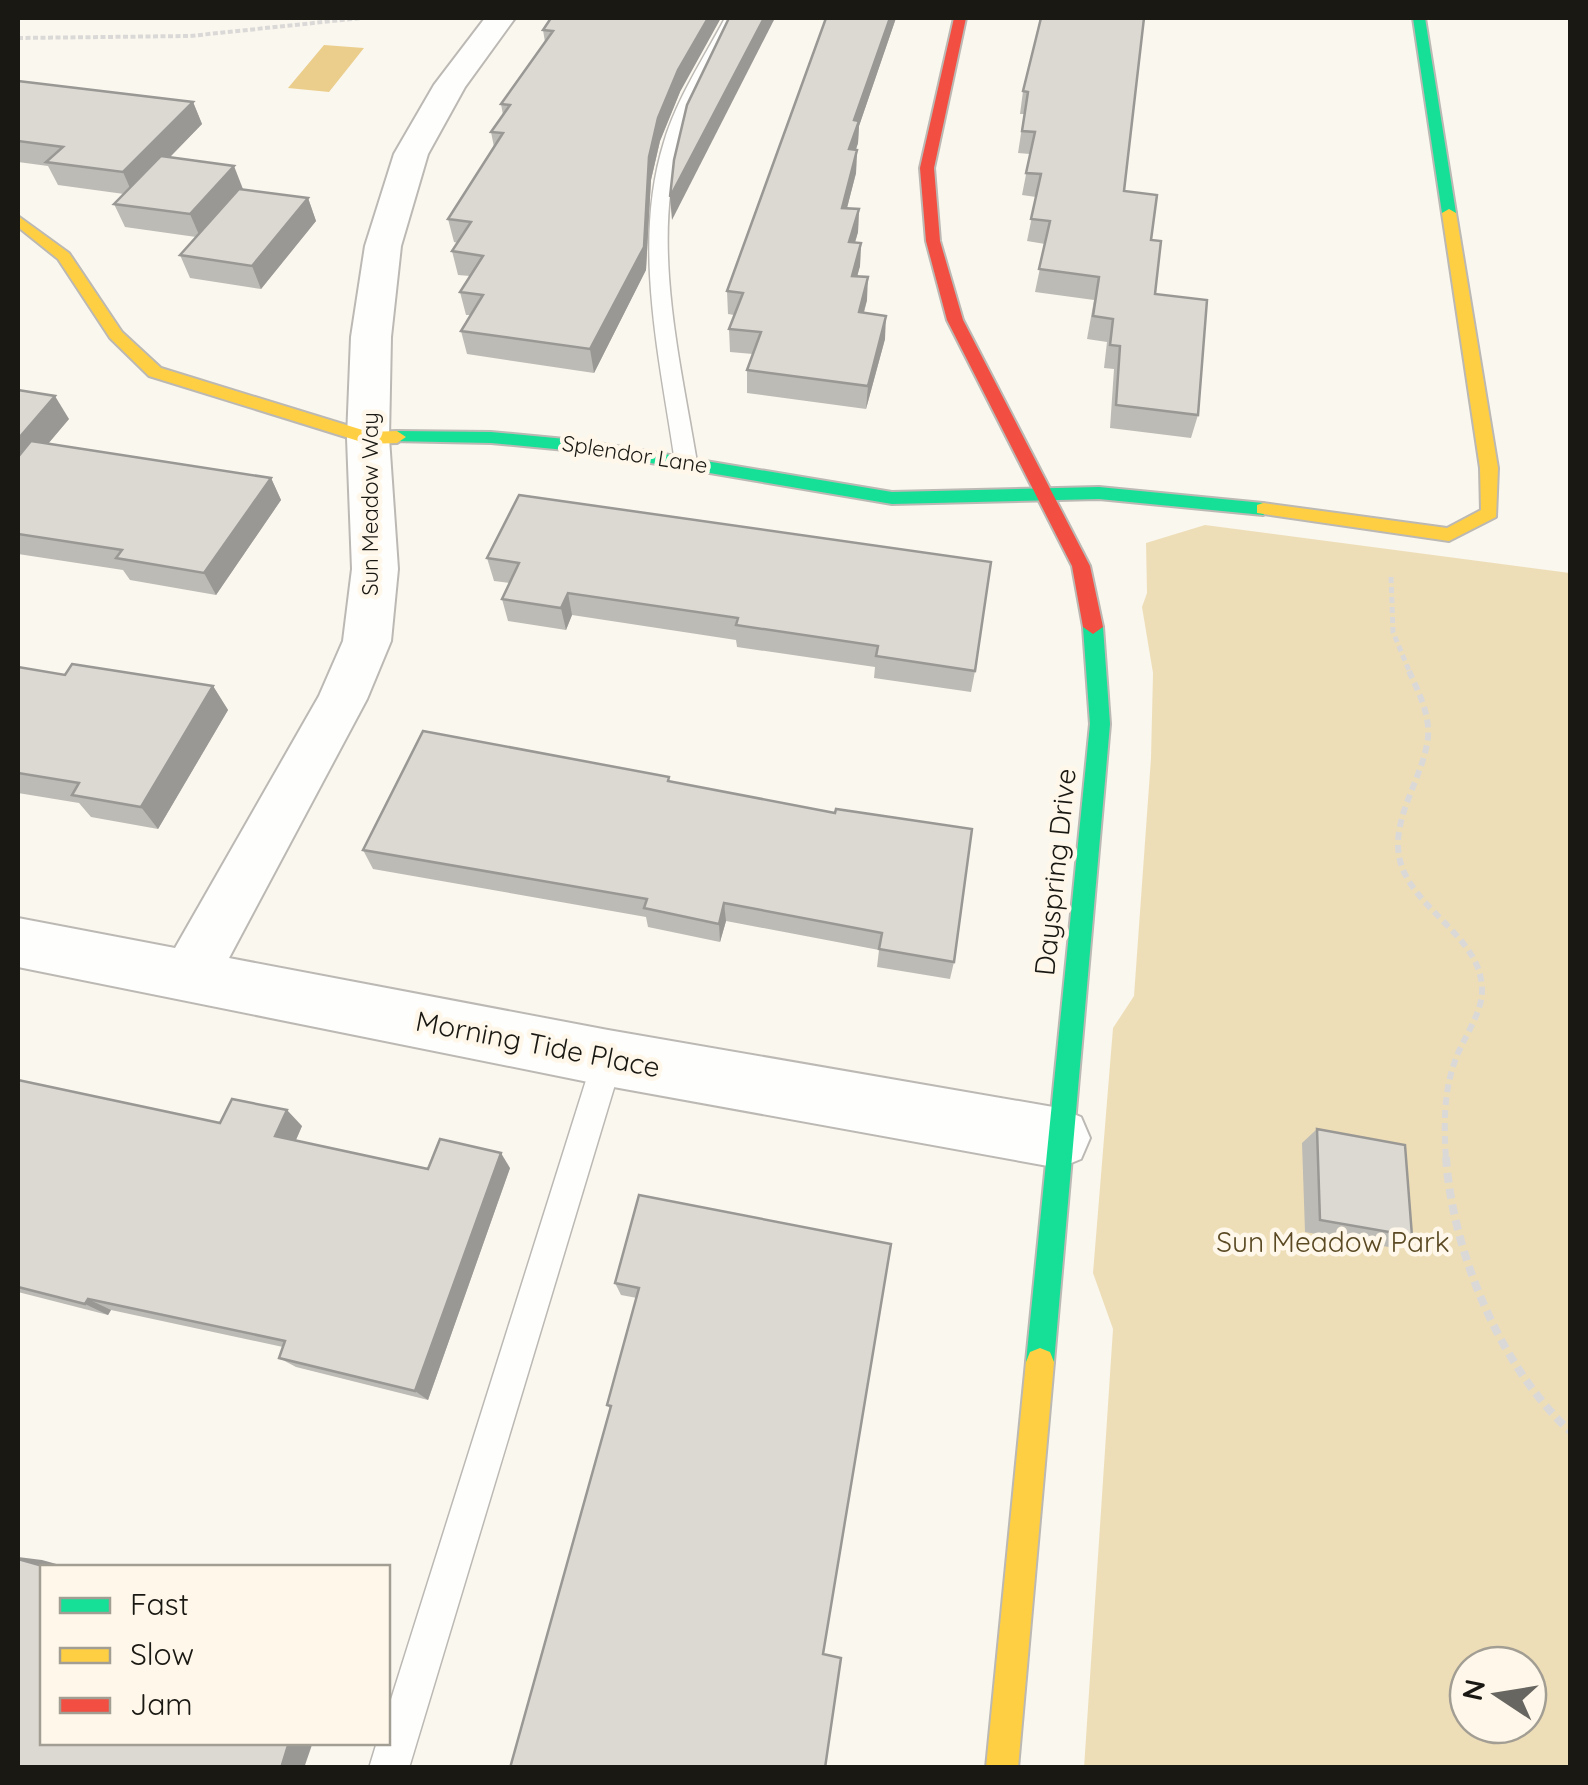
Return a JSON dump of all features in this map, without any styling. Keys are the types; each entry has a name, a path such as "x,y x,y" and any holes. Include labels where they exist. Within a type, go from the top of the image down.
{"street":[{"name":"Sun Meadow Way","path":"189,976 342,699 367,641 375,569 368,438 372,337 383,246 411,154 450,85 500,18"},
{"name":"Dayspring Drive","path":"960,18 927,168 933,241 955,320 1081,566 1095,638 1100,724 1002,1768"},
{"name":"Splendor Lane","path":"18,220 64,256 116,335 155,372 368,438 458,434 532,439 686,462 868,496 977,500 1046,494 1192,499 1448,535 1490,513 1489,468 1419,18"},
{"name":"Morning Tide Place","path":"18,943 608,1058 1059,1138"}],"lane":[{"path":"686,462 663,298 661,202 672,142 732,18"},
{"path":"389,1768 608,1058"}],"path":[{"path":"18,38 130,38 361,18"},
{"path":"1328,521 1391,568 1393,632 1424,706 1428,736 1402,823 1398,852 1404,874 1479,966 1483,994 1453,1064 1443,1113 1446,1174 1466,1252 1504,1351 1548,1411 1570,1431"}],"green space":[{"name":"Sun Meadow Park","path":"1205,525 1570,573 1570,1767 1084,1768 1113,1329 1093,1273 1113,1028 1134,996 1151,758 1153,673 1142,607 1147,593 1146,543"}],"shaded area":[{"path":"324,45 364,48 329,92 288,88"}],"building":[{"path":"551,18 708,18 678,70 658,118 649,157 644,247 590,349 461,331 483,295 460,292 483,256 452,251 471,222 448,219 503,133 491,132 510,105 501,104 553,31 543,30"},
{"path":"729,18 764,18 670,197 687,105"},
{"path":"826,18 890,18 854,120 859,121 849,149 857,150 842,208 859,209 849,242 861,243 852,276 868,277 859,312 886,316 868,386 747,370 761,332 729,329 743,293 727,291"},
{"path":"1041,18 1144,18 1124,191 1157,195 1151,240 1161,241 1155,294 1207,300 1198,415 1116,405 1120,346 1110,345 1113,319 1093,316 1099,277 1039,269 1050,221 1031,219 1041,174 1026,173 1035,132 1022,131 1028,92 1023,91"},
{"path":"18,81 193,102 123,172 46,162 63,147 18,141"},
{"path":"161,156 234,166 190,214 114,204"},
{"path":"239,189 308,198 252,266 180,255"},
{"path":"18,390 55,396 18,439"},
{"path":"31,441 271,478 204,573 116,558 122,550 18,534 18,457"},
{"path":"519,495 991,562 975,671 876,656 878,646 736,625 738,618 568,593 561,608 502,599 519,563 487,558"},
{"path":"72,664 213,686 141,807 72,795 79,783 18,773 18,667 65,675"},
{"path":"423,731 835,813 836,809 972,829 954,962 879,949 882,933 724,903 719,924 644,908 647,899 363,850"},
{"path":"18,1080 220,1123 232,1099 287,1110 275,1136 428,1169 440,1139 501,1153 415,1391 279,1358 285,1341 88,1299 85,1304 18,1287"},
{"path":"1317,1129 1405,1145 1412,1236 1320,1220"},
{"path":"639,1195 891,1244 823,1654 841,1658 825,1768 510,1768 611,1406 607,1405 639,1288 615,1283"},
{"path":"18,1559 40,1565 40,1745 288,1745 281,1768 18,1768"}],"traffic: fast":[{"path":"1419,18 1449,213"},
{"path":"397,437 491,438 586,446 892,498 1099,493 1263,509"},
{"path":"1040,1362 1100,724 1093,627"}],"traffic: slow":[{"path":"1263,509 1449,535 1490,513 1489,468 1449,213"},
{"path":"18,220 64,256 116,335 155,372 368,438 397,437"},
{"path":"1002,1768 1040,1362"}],"traffic: jam":[{"path":"960,18 927,168 933,241 955,320 1081,566 1093,627"}]}
